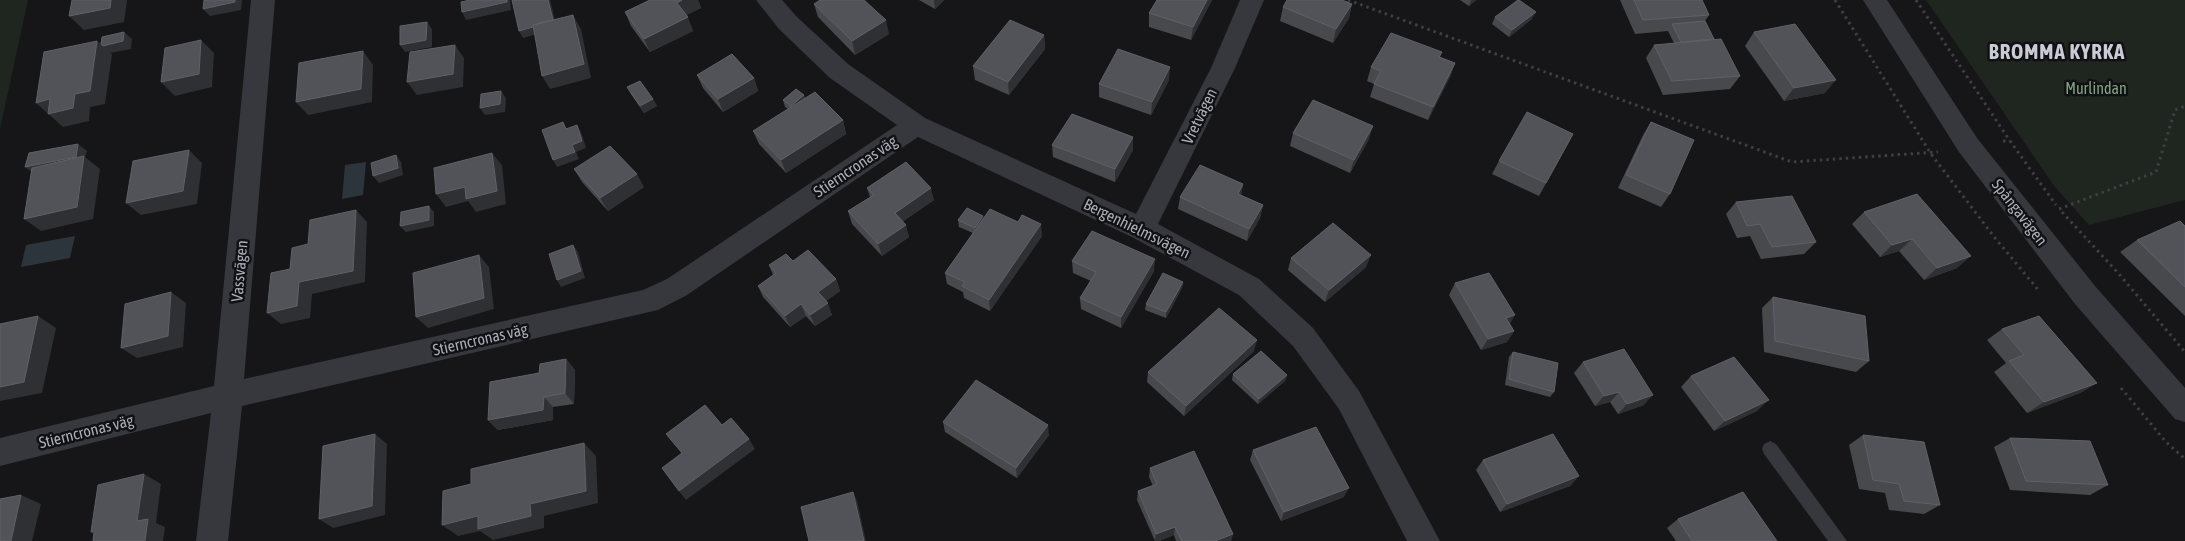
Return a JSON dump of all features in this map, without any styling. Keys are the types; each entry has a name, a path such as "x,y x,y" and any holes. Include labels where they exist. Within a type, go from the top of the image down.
{"street":[{"name":"Vassvägen","path":"212,541 228,396 262,0"},
{"name":"Bergenhielmsvägen","path":"768,0 788,23 839,71 916,125 1180,248 1249,287 1303,337 1349,400 1424,541"},
{"name":"Vretvägen","path":"1142,230 1222,68 1252,0"},
{"name":"Spångavägen","path":"1875,0 1968,145 2085,295 2185,409"},
{"name":"Stierncronas väg","path":"0,452 228,396 648,301 677,287 916,125"}],"lane":[{"path":"1770,449 1838,541"}],"path":[{"path":"1348,0 1792,162 1931,154 1968,145 2010,140"},
{"path":"1916,0 2010,140 2060,209 2119,274 2185,352"},
{"path":"2060,209 2156,172 2175,110 2185,106"}],"green space":[{"path":"0,0 28,0 0,129"},
{"name":"Murlindan","path":"1926,0 2185,0 2185,200 2089,225 2055,187"}],"shaded area":[{"path":"366,162 363,195 342,199 345,165"},
{"path":"75,236 70,258 21,267 26,245"}],"building":[{"path":"72,0 111,0 110,8 69,16"},
{"path":"204,0 235,0 235,2 203,9"},
{"path":"470,0 507,0 507,2 462,12 461,2"},
{"path":"512,0 548,0 553,20 519,31"},
{"path":"650,0 682,0 677,3 688,17 644,39 625,12"},
{"path":"820,0 864,0 886,20 852,41 814,4"},
{"path":"1157,0 1207,0 1193,27 1149,13"},
{"path":"1287,0 1342,0 1352,4 1336,29 1283,7"},
{"path":"1518,0 1536,12 1512,30 1495,17"},
{"path":"1634,0 1702,0 1709,15 1643,20"},
{"path":"573,15 584,64 542,76 533,25"},
{"path":"1010,20 1044,35 1008,82 973,66"},
{"path":"1705,21 1714,39 1681,42 1672,24"},
{"path":"427,22 426,40 400,45 400,26"},
{"path":"1795,24 1836,80 1794,88 1754,32"},
{"path":"124,32 123,41 103,46 101,44 102,37"},
{"path":"1391,33 1442,52 1439,57 1455,63 1433,107 1374,84 1381,71 1371,67"},
{"path":"1721,39 1740,76 1672,81 1654,45"},
{"path":"201,40 199,74 161,82 165,48"},
{"path":"97,41 90,91 75,94 73,108 48,114 50,99 36,103 44,52"},
{"path":"455,45 453,74 407,82 410,52"},
{"path":"1118,49 1170,67 1152,102 1099,84"},
{"path":"363,51 361,89 296,102 299,63"},
{"path":"732,54 754,78 718,99 697,75"},
{"path":"640,81 653,99 640,106 627,87"},
{"path":"796,89 804,95 791,106 783,100"},
{"path":"501,91 500,104 480,108 481,94"},
{"path":"815,92 843,120 781,160 753,131"},
{"path":"1313,100 1373,126 1354,160 1293,133"},
{"path":"1527,112 1573,134 1546,183 1499,161"},
{"path":"1072,114 1133,137 1115,169 1052,145"},
{"path":"563,122 566,129 577,125 582,141 572,145 575,152 553,160 542,130"},
{"path":"1651,122 1694,140 1670,194 1626,175"},
{"path":"78,144 76,157 25,167 29,153"},
{"path":"610,146 637,174 600,198 574,169"},
{"path":"189,150 183,191 126,203 133,161"},
{"path":"492,153 497,191 466,199 465,187 436,194 434,168"},
{"path":"396,155 398,168 373,176 371,163"},
{"path":"84,156 77,207 24,219 32,168"},
{"path":"906,162 931,188 895,213 906,225 878,244 848,211 874,195 867,188"},
{"path":"1200,165 1243,184 1238,194 1263,205 1249,229 1180,197"},
{"path":"1917,194 1971,256 1937,268 1912,239 1892,245 1864,212"},
{"path":"1792,196 1816,242 1772,247 1760,224 1747,226 1736,202"},
{"path":"429,206 429,220 400,226 401,212"},
{"path":"967,208 983,216 975,228 958,220"},
{"path":"990,209 1018,222 1022,215 1041,224 989,300 962,286 965,282 945,273"},
{"path":"356,210 353,271 299,282 297,306 267,313 271,273 290,269 292,248 308,244 310,220"},
{"path":"2180,221 2185,226 2185,287 2137,240"},
{"path":"1333,223 1371,255 1329,290 1291,258"},
{"path":"1092,231 1155,259 1121,317 1080,298 1096,272 1072,261"},
{"path":"573,245 581,271 557,280 549,254"},
{"path":"808,250 836,279 818,292 828,303 810,315 801,304 785,316 758,286 776,273 769,265 786,254 793,261"},
{"path":"479,255 484,298 416,317 413,273"},
{"path":"1163,273 1183,282 1166,312 1146,304"},
{"path":"1489,273 1515,315 1506,318 1514,331 1488,339 1455,283"},
{"path":"171,292 168,336 121,348 125,304"},
{"path":"1773,297 1865,316 1869,361 1775,341"},
{"path":"1219,308 1257,340 1186,406 1148,372"},
{"path":"38,316 24,382 0,387 0,324"},
{"path":"2039,316 2097,383 2044,402 2009,361 2024,355 2002,329"},
{"path":"1624,349 1653,395 1627,404 1619,392 1604,396 1583,362"},
{"path":"1261,351 1287,375 1259,399 1233,374"},
{"path":"1513,352 1558,363 1554,392 1509,379"},
{"path":"1734,357 1769,400 1725,421 1691,376"},
{"path":"566,359 565,393 544,397 543,410 488,420 490,382 539,373 540,364"},
{"path":"976,380 1048,425 1016,468 943,422"},
{"path":"705,405 722,425 731,418 749,439 679,491 662,468 682,453 666,434"},
{"path":"1316,427 1349,488 1284,512 1253,450"},
{"path":"375,434 372,506 319,519 323,446"},
{"path":"1553,434 1579,476 1507,504 1483,460"},
{"path":"1863,435 1924,442 1940,505 1904,501 1899,484 1873,480"},
{"path":"2010,438 2090,441 2108,485 2026,481"},
{"path":"584,443 586,491 530,504 531,516 478,529 478,516 442,525 443,491 471,484 471,469"},
{"path":"1194,451 1233,534 1215,541 1182,541 1175,527 1156,534 1138,491 1157,484 1150,468"},
{"path":"144,474 137,521 148,519 145,541 93,541 94,532 91,532 98,485"},
{"path":"853,492 864,541 809,541 801,507"},
{"path":"1743,492 1777,541 1692,541 1678,519"},
{"path":"21,495 11,541 0,541 0,499"}],"district":[{"name":"BROMMA KYRKA","path":"2057,51"}]}
